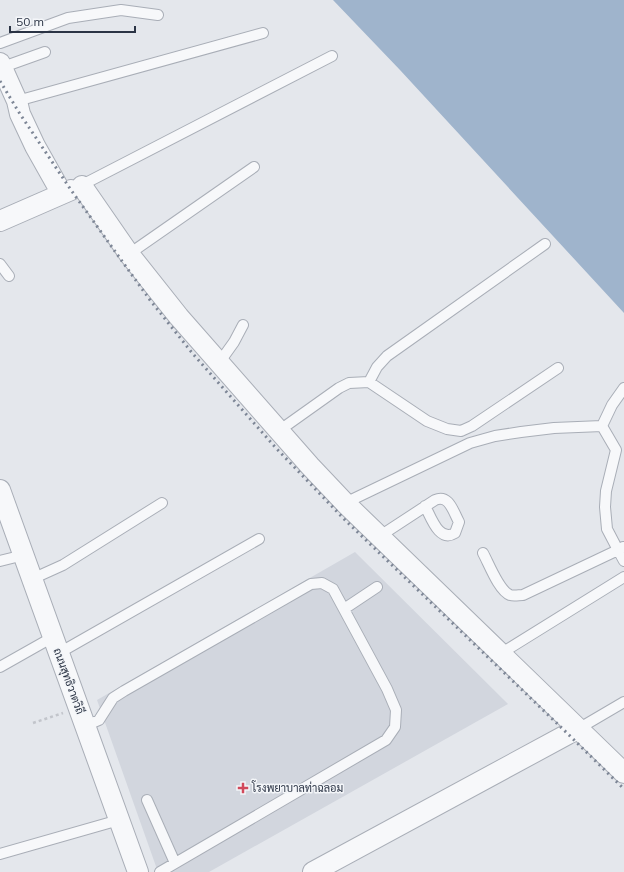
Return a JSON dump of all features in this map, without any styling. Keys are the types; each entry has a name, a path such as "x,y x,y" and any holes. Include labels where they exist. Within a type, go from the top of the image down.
{"street":[{"path":"1,65 17,101 20,114 35,146 129,254 179,317 219,363 280,430 310,466 345,503 624,773"},
{"path":"0,221 72,190"},
{"name":"ถนนสุทธิวาตวิถี","path":"1,498 24,556 138,872"},
{"path":"313,872 578,730"}],"lane":[{"path":"0,43 68,18 121,10 158,15"},
{"path":"17,101 263,32"},
{"path":"1,65 45,52"},
{"path":"72,190 332,56"},
{"path":"129,254 254,167"},
{"path":"369,382 377,367 387,356 545,244"},
{"path":"0,264 9,276"},
{"path":"219,363 234,342 243,325"},
{"path":"280,430 339,388 349,383 369,382 427,421 447,429 461,431 472,426 558,368"},
{"path":"602,426 612,405 624,388"},
{"path":"602,426 620,451 606,491 605,507 607,529 621,548 624,561"},
{"path":"345,503 470,443 495,436 521,432 554,428 602,426"},
{"path":"32,580 63,565 162,503"},
{"path":"380,536 426,506"},
{"path":"0,667 56,645 259,538"},
{"path":"484,553 501,588 509,595 515,596 523,595 621,548"},
{"path":"0,561 24,556"},
{"path":"500,654 624,576"},
{"path":"85,726 99,720 113,698 124,691 311,584 322,583 333,589 387,689 396,710 395,727 386,740 160,872"},
{"path":"344,609 376,587"},
{"path":"578,730 624,702"},
{"path":"147,800 174,863"},
{"path":"0,854 119,820"}],"path":[{"path":"33,723 79,708"}],"shaded area":[{"name":"โรงพยาบาลท่าฉลอม","path":"355,552 508,704 209,872 158,872 97,700"}],"water":[{"path":"333,0 624,0 624,313 400,70"}],"railway":[{"path":"0,81 20,114 71,190 150,300 193,354 275,447 345,520 624,789"}],"place":[{"name":"โรงพยาบาลท่าฉลอม","path":"243,788"}]}
